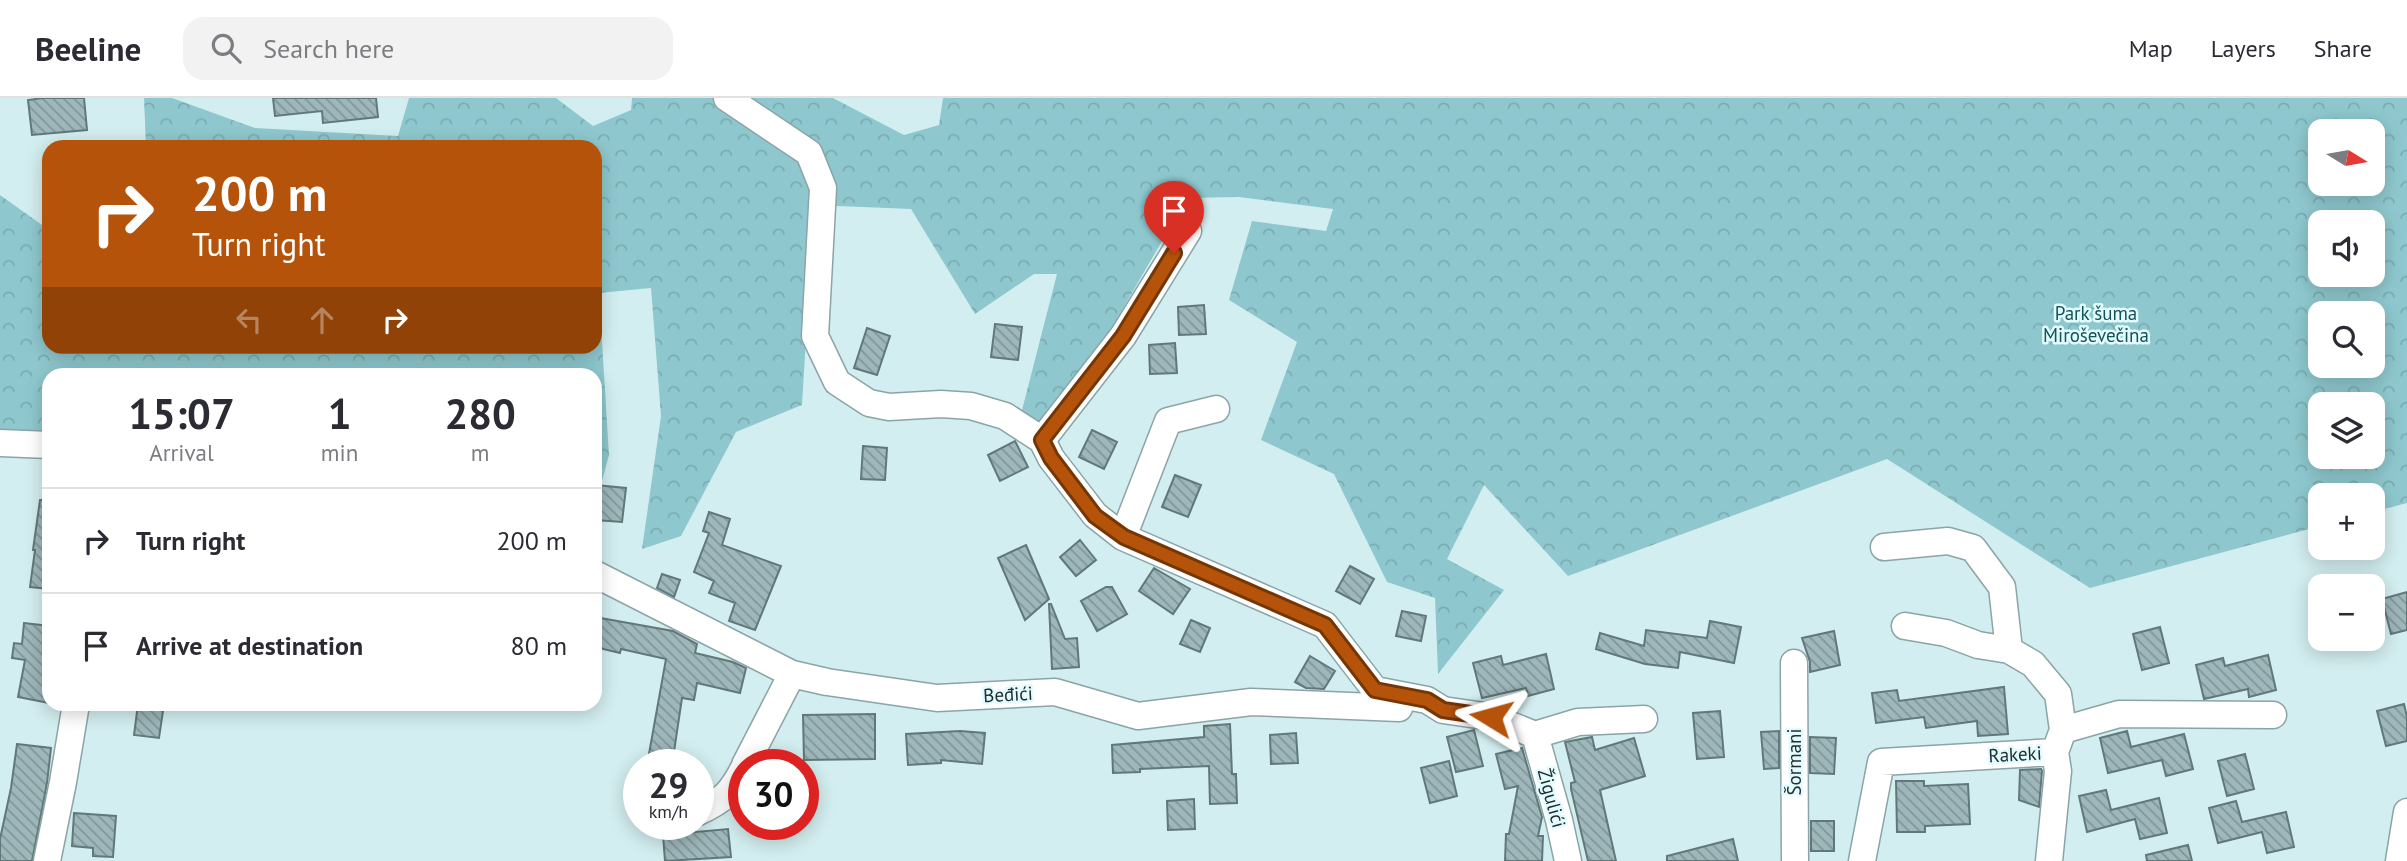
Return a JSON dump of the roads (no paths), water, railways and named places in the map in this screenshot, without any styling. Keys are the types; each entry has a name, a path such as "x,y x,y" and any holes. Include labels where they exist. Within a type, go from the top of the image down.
{"street":[{"path":"727,98 809,153 823,188 815,336 837,382 869,403 889,407 971,405 1005,416 1042,440 1051,458 1095,516 1124,537 1325,625 1375,690 1427,700 1443,710 1491,717 1535,735 1578,722 1644,719"},
{"path":"1042,440 1123,336 1188,231"},
{"path":"1124,537 1168,421 1216,409"},
{"path":"0,443 42,445"},
{"path":"1884,547 1948,541 1973,548 2002,587 2009,650"},
{"name":"Beđići","path":"602,578 792,674 827,682 937,698 1055,692 1138,716 1251,702 1443,710"},
{"path":"1905,625 1946,633 1978,645 2009,650 2033,664 2058,694 2058,771 2049,861"},
{"name":"Šormani","path":"1794,663 1795,861"},
{"path":"753,749 792,674"},
{"path":"47,861 75,711"},
{"name":"Rakeki","path":"1862,861 1881,762 2059,741 2119,714 2273,715"},
{"name":"Žigulići","path":"1535,735 1568,861"},
{"path":"714,804 728,793"},
{"path":"2399,861 2407,812"}],"park label":[{"name":"Park šuma Miroševečina","path":"2096,324"}]}
